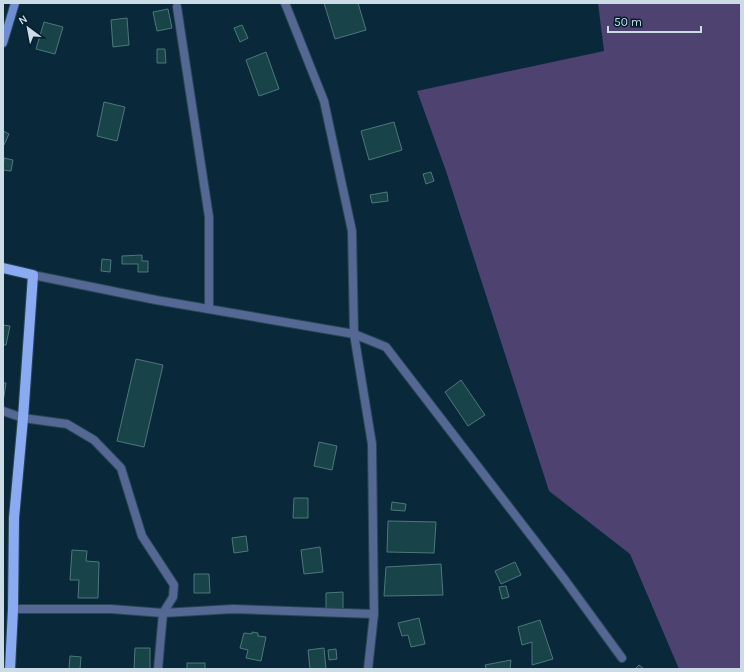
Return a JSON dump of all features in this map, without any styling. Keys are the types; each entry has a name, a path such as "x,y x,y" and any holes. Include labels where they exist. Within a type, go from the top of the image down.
{"main road":[{"path":"3,43 15,3"},
{"path":"3,268 33,275 14,518 13,609 7,664"}],"street":[{"path":"284,3 324,101 350,224 354,334 372,444 374,614 368,669"},
{"path":"177,7 209,217 209,309"},
{"path":"33,275 209,309 354,334 386,347 565,580 622,658"},
{"path":"3,411 23,418 67,424 94,440 121,468 142,536 174,585 174,597 163,613 158,669"},
{"path":"13,609 112,609 163,613 233,609 374,614"}],"shaded area":[{"path":"598,3 741,3 741,669 679,669 630,554 549,491 446,171 417,91 604,51"}],"building":[{"path":"324,3 358,3 366,30 335,39"},
{"path":"168,9 172,28 157,31 153,12"},
{"path":"127,18 129,45 113,47 111,20"},
{"path":"44,22 63,27 55,54 36,49"},
{"path":"242,25 248,38 240,42 234,28"},
{"path":"157,49 165,49 166,63 157,63"},
{"path":"266,52 279,89 259,96 246,60"},
{"path":"104,102 125,107 117,141 97,136"},
{"path":"394,122 402,150 369,160 361,131"},
{"path":"3,131 9,134 4,145 3,144"},
{"path":"4,158 13,160 11,171 3,170"},
{"path":"431,172 434,181 426,184 423,174"},
{"path":"387,192 388,201 372,203 370,195"},
{"path":"142,255 142,261 148,261 148,272 138,272 138,264 122,264 122,256"},
{"path":"102,259 111,260 110,272 101,271"},
{"path":"3,325 10,326 6,345 3,345"},
{"path":"136,359 163,365 144,447 117,441"},
{"path":"461,380 485,415 468,426 445,392"},
{"path":"3,383 6,383 3,402"},
{"path":"319,442 337,446 332,470 314,466"},
{"path":"294,498 308,498 308,518 293,518"},
{"path":"392,502 406,504 405,511 391,510"},
{"path":"388,521 436,522 434,553 387,552"},
{"path":"246,536 248,551 234,553 232,538"},
{"path":"320,547 323,572 304,574 301,550"},
{"path":"72,550 87,551 86,561 99,562 98,598 78,598 79,580 70,580"},
{"path":"515,562 521,575 501,584 495,571"},
{"path":"441,564 443,595 384,596 386,567"},
{"path":"194,574 209,574 210,593 194,593"},
{"path":"506,586 509,597 502,599 499,587"},
{"path":"343,592 343,609 326,609 326,593"},
{"path":"419,618 425,644 411,647 408,635 402,636 398,623"},
{"path":"540,620 553,659 532,665 532,642 522,645 518,627"},
{"path":"252,632 258,633 258,636 266,637 261,661 246,658 248,650 240,648 244,633 252,634"},
{"path":"135,648 150,648 150,669 134,669"},
{"path":"324,648 326,669 310,669 308,650"},
{"path":"336,649 337,659 329,660 328,650"},
{"path":"70,656 81,657 80,669 69,669"},
{"path":"511,660 510,669 486,669 485,665"},
{"path":"187,663 205,663 205,669 187,669"},
{"path":"639,665 644,669 635,669"}]}
